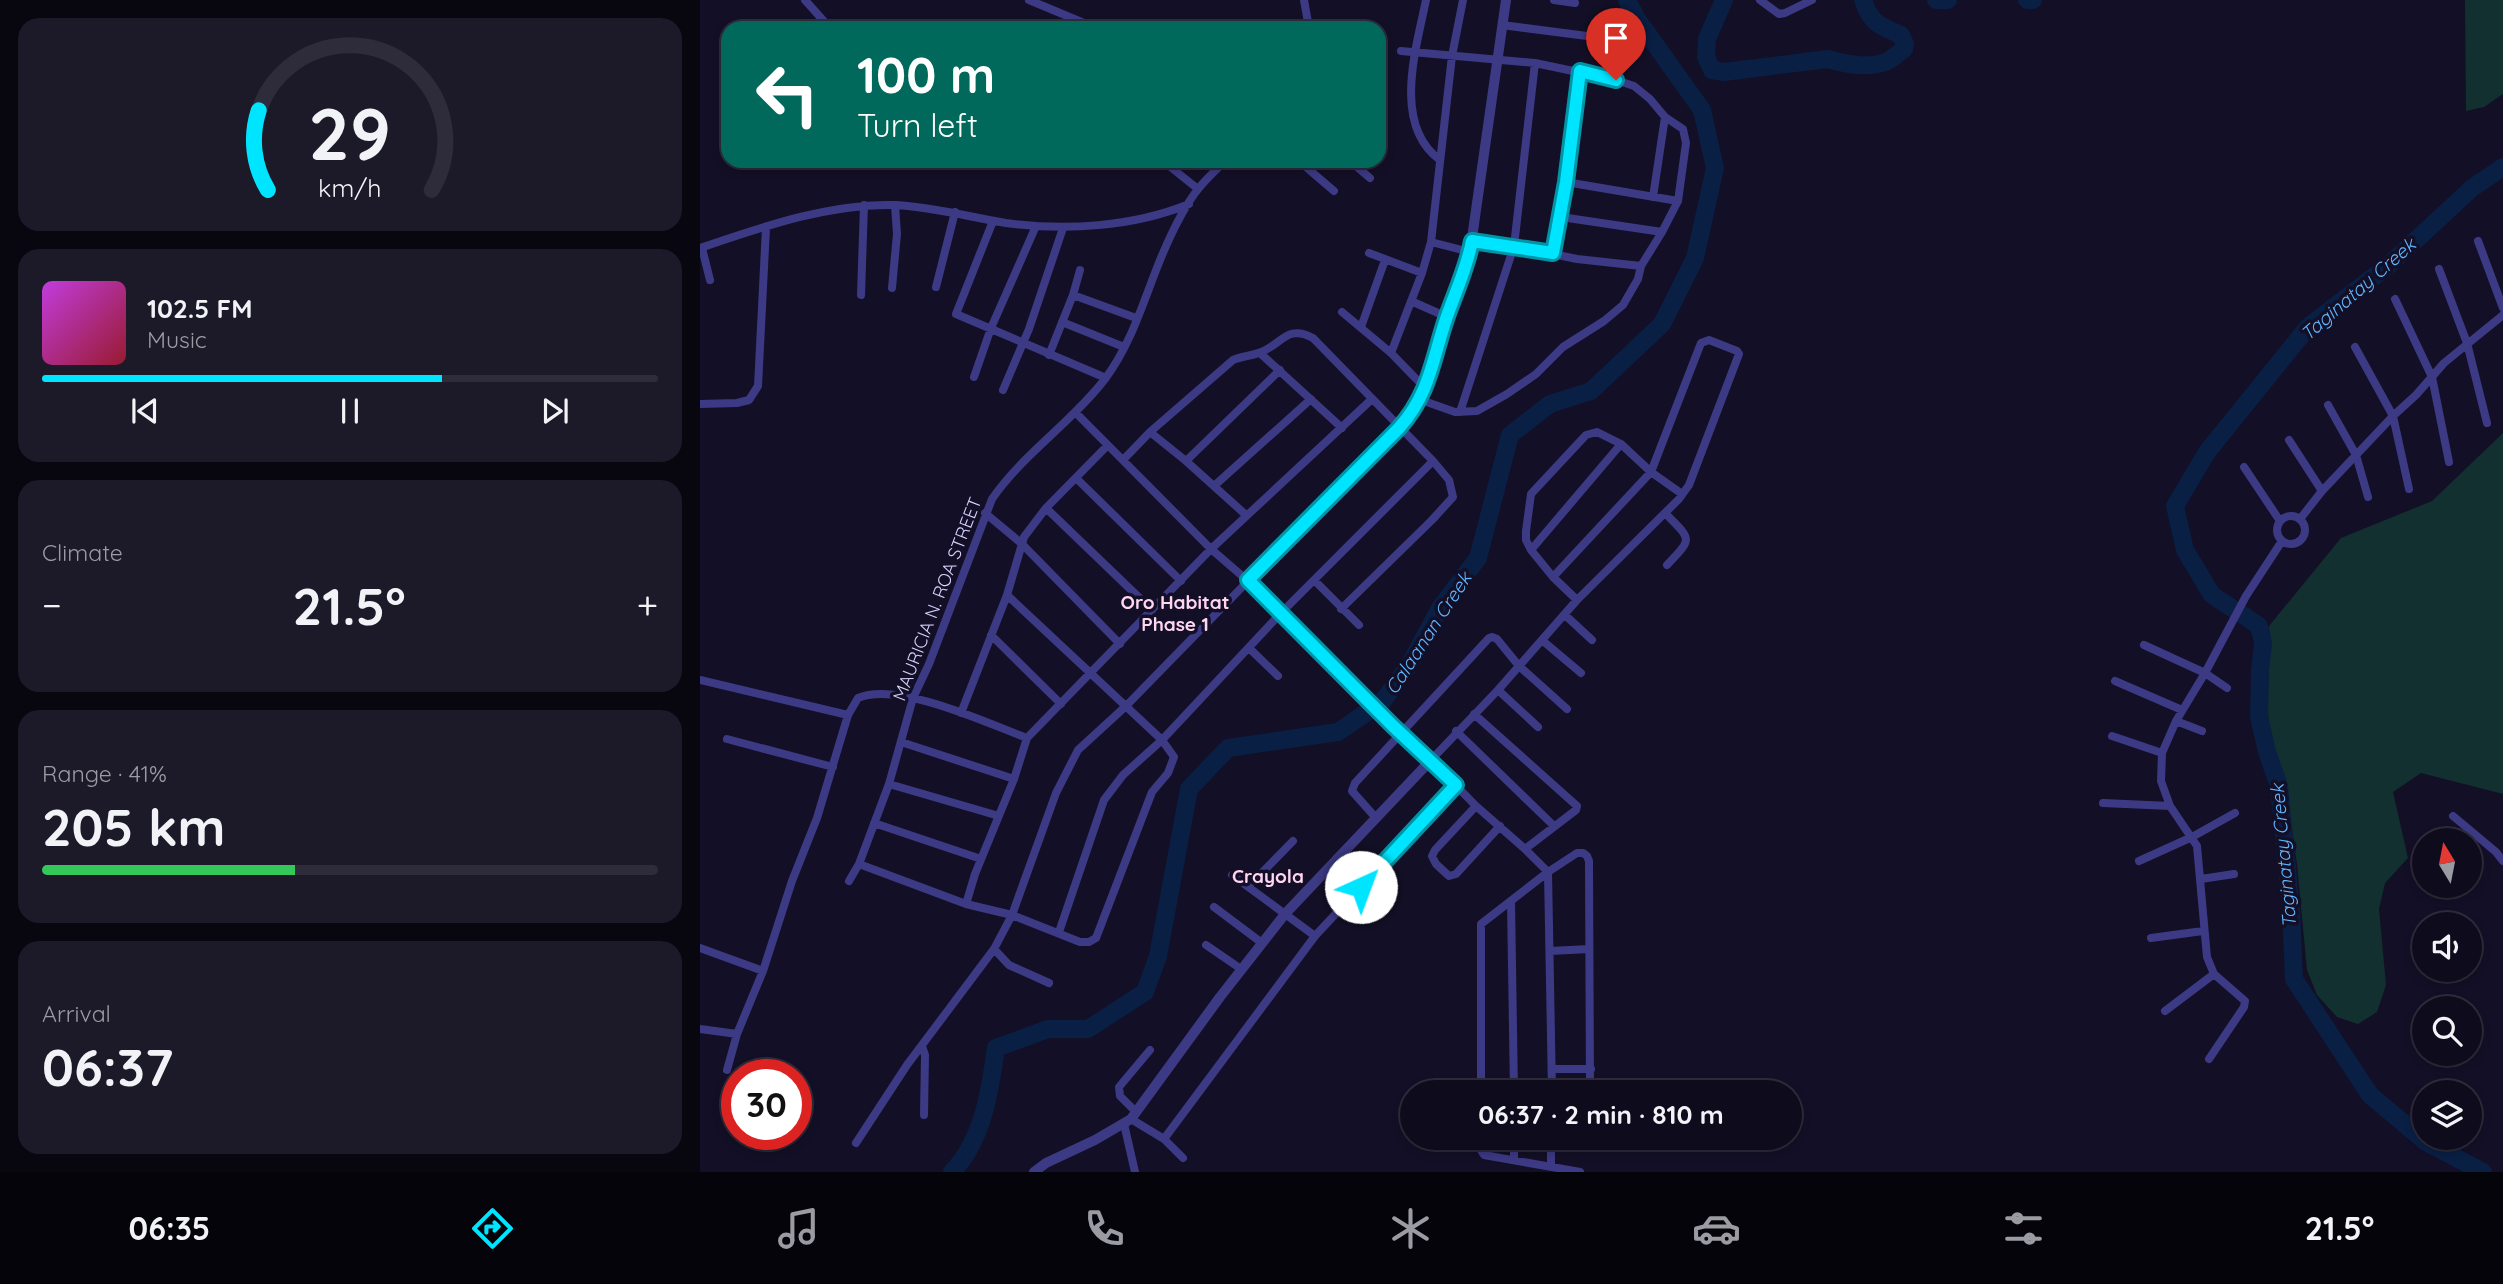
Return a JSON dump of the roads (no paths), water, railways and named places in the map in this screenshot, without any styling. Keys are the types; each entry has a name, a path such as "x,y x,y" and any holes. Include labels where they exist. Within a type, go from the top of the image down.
{"street":[{"path":"805,0 824,21"},
{"path":"1029,0 1079,21"},
{"path":"1304,0 1308,21"},
{"path":"1426,0 1415,53 1412,107 1423,142 1430,153 1440,160"},
{"path":"1391,353 1431,242 1452,56 1463,0"},
{"path":"856,1143 922,1046 994,949 1012,915 1065,771 1078,750 1126,706 1399,428 1421,400 1471,246 1506,0"},
{"path":"1554,0 1575,3"},
{"path":"1760,0 1779,14 1812,0"},
{"path":"1502,25 1587,36"},
{"path":"1401,51 1535,63 1580,71 1634,86 1650,99 1665,117 1683,129 1686,143 1678,201 1641,266 1638,279 1623,305 1604,321 1563,347 1536,374 1477,411 1460,412 1421,400"},
{"path":"1460,412 1514,246 1535,63"},
{"path":"1553,253 1561,217 1580,71"},
{"path":"1653,197 1665,117"},
{"path":"1172,168 1198,189"},
{"name":"MAURICIA N. ROA STREET","path":"849,881 859,864 889,784 913,698 929,664 985,513 1005,480 1106,378 1124,346 1163,253 1198,189 1217,168"},
{"path":"1307,168 1334,191"},
{"path":"1358,168 1370,178"},
{"path":"1566,182 1678,201"},
{"path":"710,280 701,248 827,211 864,205 894,205 955,212 993,221 1063,228 1131,221 1189,204"},
{"path":"861,295 864,205"},
{"path":"892,288 897,234 894,205"},
{"path":"936,287 955,212"},
{"path":"1561,217 1662,232"},
{"path":"993,221 956,314 1106,378"},
{"path":"974,377 991,328 1035,226"},
{"path":"700,404 749,400 758,386 766,228"},
{"path":"1003,390 1023,344 1063,228"},
{"path":"2478,241 2503,308"},
{"path":"1431,242 1514,246 1577,259 1641,266"},
{"path":"1369,253 1422,273"},
{"path":"1361,327 1385,260"},
{"path":"2439,269 2467,343 2487,423"},
{"path":"1049,355 1080,270"},
{"path":"1073,295 1136,318"},
{"path":"2395,299 2432,377 2449,462"},
{"path":"1410,301 1447,317"},
{"path":"1342,312 1391,353 1426,389"},
{"path":"2300,519 2322,491 2393,416 2467,343 2503,314"},
{"path":"1062,323 1124,346"},
{"path":"1123,460 1150,432 1233,360 1245,354 1260,353 1286,336 1303,333 1313,338 1433,461 1449,480 1453,497 1341,609"},
{"path":"1034,1172 1131,1118 1285,914 1498,690 1577,600 1682,494 1689,485 1739,355 1735,350 1709,340 1701,344 1650,472 1553,577"},
{"path":"2355,347 2393,416 2409,489"},
{"path":"1260,353 1342,428"},
{"path":"1186,461 1280,370"},
{"path":"1214,486 1311,399"},
{"path":"966,904 1027,738 1211,549 1372,399"},
{"path":"2328,405 2357,455 2368,497"},
{"path":"1075,412 1396,729 1548,872 1553,1080"},
{"path":"1150,432 1246,515"},
{"path":"1577,600 1531,550 1526,540 1526,531 1531,494 1586,435 1597,432 1621,444 1650,472 1682,494"},
{"path":"2289,440 2322,491"},
{"path":"1531,550 1621,444"},
{"path":"961,713 1007,595 1021,543 1046,508 1107,446"},
{"path":"1059,932 1104,800 1123,775 1162,740 1280,614 1433,461"},
{"path":"2244,467 2280,521"},
{"path":"1076,478 1181,581"},
{"path":"1046,508 1152,610"},
{"path":"985,513 1021,543 1120,644"},
{"path":"1665,513 1686,534 1687,539 1686,546 1667,565"},
{"path":"2288,516 2300,519 2306,531 2302,539 2290,544 2282,541 2277,529 2280,521 2288,516"},
{"path":"2209,1059 2244,1007 2245,1001 2214,974 2207,957 2197,846 2170,806 2161,781 2162,753 2176,721 2206,673 2246,596 2282,541"},
{"path":"1315,581 1359,625"},
{"path":"859,864 966,904 1012,915 1080,942 1089,942 1096,938 1152,792 1173,765 1174,757 1162,740 1007,595"},
{"path":"1565,615 1592,640"},
{"path":"991,635 1061,704"},
{"path":"1376,818 1355,796 1352,787 1396,729 1489,638 1497,639 1519,666 1567,709"},
{"path":"1543,641 1581,673"},
{"path":"2144,645 2206,673 2227,688"},
{"path":"1249,648 1279,676"},
{"path":"700,680 848,715"},
{"path":"2115,681 2182,710"},
{"path":"1498,690 1538,727"},
{"path":"730,1059 737,1034 763,971 792,881 817,818 848,715 858,698 874,693 913,698 1027,738"},
{"path":"1474,714 1575,803 1576,810 1525,849"},
{"path":"2176,721 2202,731"},
{"path":"1456,732 1554,826"},
{"path":"2112,736 2162,753"},
{"path":"727,739 833,767"},
{"path":"901,742 1014,779"},
{"path":"889,784 999,816"},
{"path":"1164,1139 1315,936 1456,785"},
{"path":"2103,803 2170,806"},
{"path":"1476,806 1432,856 1436,864 1449,876 1456,874 1500,826"},
{"path":"2139,861 2235,813"},
{"path":"2453,816 2503,861"},
{"path":"874,823 981,859"},
{"path":"1249,886 1293,841"},
{"path":"1481,1080 1480,927 1483,921 1577,853 1587,856 1591,1080"},
{"path":"2201,879 2234,874"},
{"path":"1232,875 1315,936"},
{"path":"1511,901 1514,1080"},
{"path":"1214,906 1262,943"},
{"path":"2151,938 2203,931"},
{"path":"1206,945 1241,969"},
{"path":"700,948 763,971"},
{"path":"994,949 1009,965 1049,983"},
{"path":"1550,951 1589,949"},
{"path":"2165,1011 2214,974"},
{"path":"700,1029 737,1034"},
{"path":"922,1046 925,1055 924,1115"},
{"path":"1135,1172 1131,1118 1120,1096 1119,1087 1150,1050"},
{"path":"1553,1069 1591,1069"},
{"path":"1131,1118 1164,1139 1183,1158"},
{"path":"1481,1150 1484,1155 1580,1172"},
{"path":"1514,1150 1514,1159"},
{"path":"1551,1150 1551,1166"}],"waterway":[{"name":"Calaanan Creek","path":"952,1172 963,1159 978,1130 988,1098 996,1048 1048,1029 1088,1029 1145,992 1158,956 1189,789 1228,748 1338,732 1383,701 1410,664 1440,608 1478,558 1510,435 1550,404 1591,391 1662,324 1695,258 1715,168 1702,110 1637,19 1627,0"},
{"name":"Taginatay Creek","path":"1724,0 1707,39 1706,57 1712,70 1724,72 1828,59 1864,65 1888,61 1904,49 1905,44 1901,35 1873,19 1863,0"},
{"name":"Taginatay Creek","path":"1936,0 1948,0"},
{"name":"Taginatay Creek","path":"2027,0 2033,0"},
{"name":"Taginatay Creek","path":"2483,1172 2426,1142 2370,1095 2294,979 2291,909 2279,786 2259,717 2263,644 2261,633 2258,625 2212,595 2185,550 2175,506 2207,452 2308,327 2389,265 2472,188 2503,167"}],"district":[{"name":"Oro Habitat Phase 1","path":"1175,613"},
{"name":"Crayola","path":"1268,876"}]}
